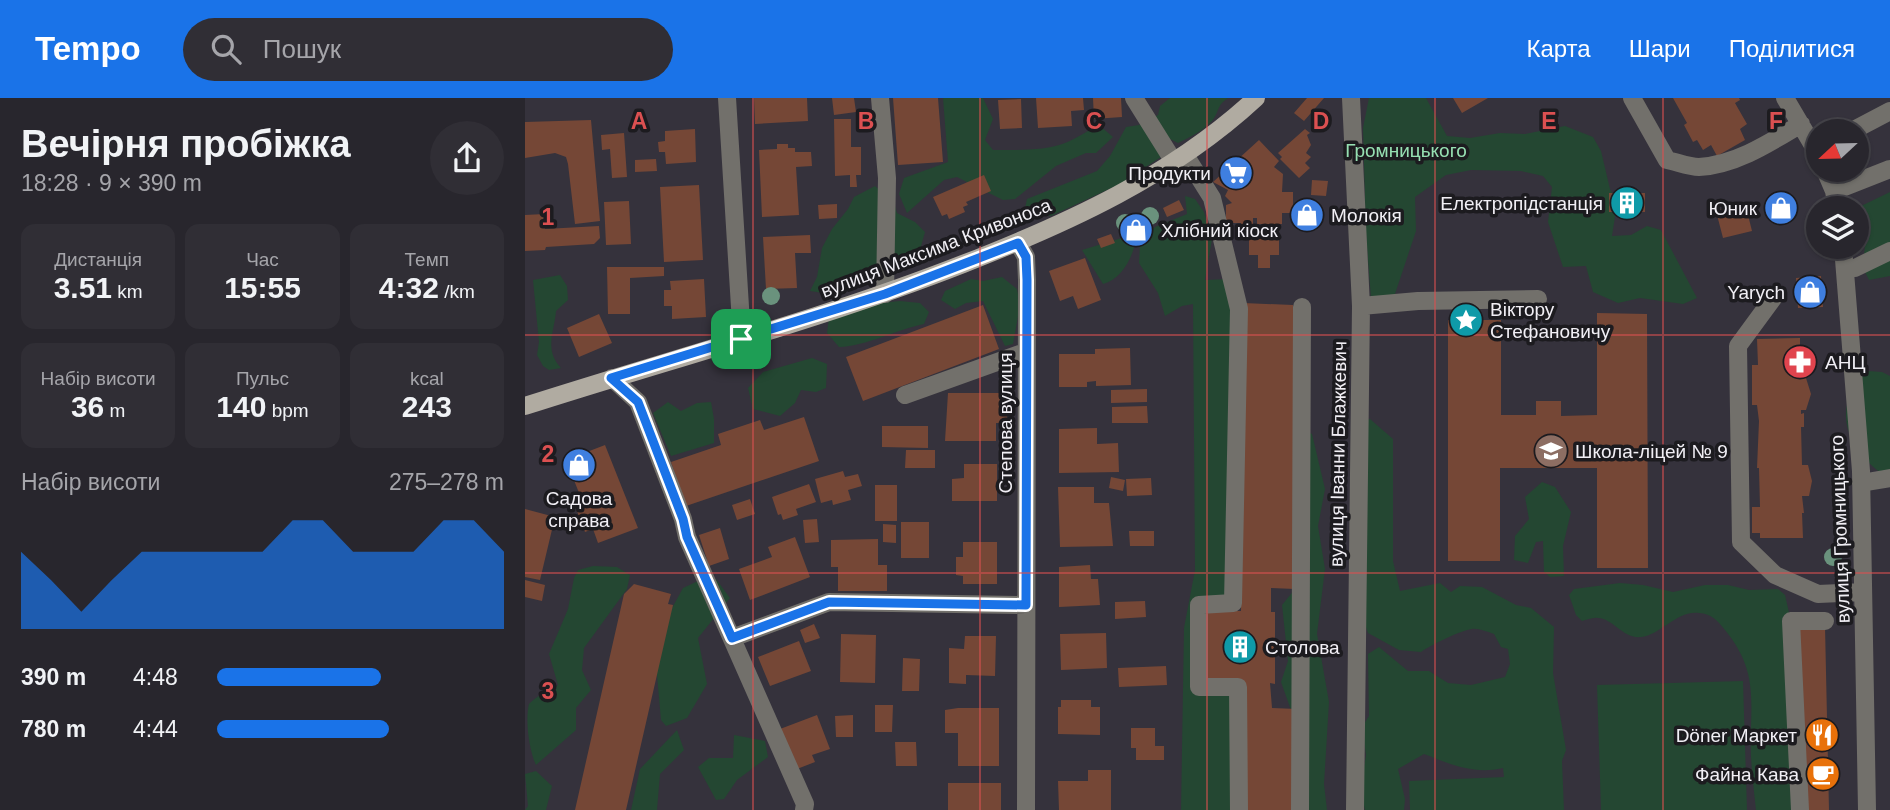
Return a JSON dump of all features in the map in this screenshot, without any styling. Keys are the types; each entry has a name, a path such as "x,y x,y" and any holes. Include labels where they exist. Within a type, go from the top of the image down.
{"main road":[{"name":"вулиця Максима Кривоноса","path":"525,405 885,294 1018,243 1131,190 1179,158 1255,98"}],"street":[{"path":"727,98 741,339"},
{"path":"880,98 887,178 885,294"},
{"path":"1134,98 1212,198 1239,309 1233,603 1199,605 1199,687 1238,687 1239,810"},
{"name":"вулиця Іванни Блажкевич","path":"1351,98 1361,306 1355,810"},
{"path":"1632,98 1667,160 1699,167 1728,161 1765,145 1801,124"},
{"path":"1785,98 1806,132"},
{"path":"1869,122 1890,111"},
{"path":"1842,196 1890,169"},
{"name":"Степова вулиця","path":"1018,243 1026,257 1025,810"},
{"path":"1846,268 1856,268 1890,251"},
{"name":"вулиця Громницького","path":"1845,259 1861,482 1867,810"},
{"path":"1774,296 1738,346 1741,542 1775,575 1818,594 1863,592"},
{"path":"1361,306 1418,301 1538,299"},
{"path":"1300,810 1302,307"},
{"path":"905,395 1025,352"},
{"path":"611,378 638,402 683,519 687,537 805,804 804,810"},
{"path":"1861,482 1890,478"},
{"path":"732,638 829,602 1026,605"},
{"path":"1800,810 1791,621 1825,621"}],"green space":[{"path":"943,98 983,98 993,119 985,140 993,150 1030,150 1057,146 1100,126 1113,137 1096,153 1086,153 1056,166 1015,199 1003,200 957,177 944,180 907,213 899,194 904,178 948,162"},
{"path":"1170,98 1228,98 1208,125 1178,143 1170,139 1164,131 1167,153 1120,184 1051,216 1024,213 1027,199 1097,171 1110,156 1126,127 1139,125 1158,115 1160,106"},
{"name":"Громницького","path":"1369,98 1426,98 1447,136 1470,138 1500,133 1525,134 1565,126 1593,137 1601,151 1610,189 1617,204 1612,236 1631,235 1647,226 1661,230 1697,298 1683,304 1640,298 1618,303 1593,292 1586,266 1563,267 1548,222 1552,187 1543,176 1521,171 1471,170 1446,175 1415,197 1416,231 1393,300 1371,298 1363,128"},
{"path":"875,186 894,203 897,213 915,222 925,232 918,257 830,294 810,291 817,277 822,248 832,229 854,197"},
{"path":"1890,192 1890,276 1869,280 1863,268 1864,259 1869,259 1869,202"},
{"path":"1185,196 1195,199 1204,212 1212,239 1205,280 1230,279 1235,304 1236,810 1181,810 1184,628 1195,570 1193,304 1182,306 1165,316 1158,293 1139,263 1140,245 1155,227 1187,214"},
{"path":"1125,237 1136,239 1129,260 1116,277 1103,284 1082,250"},
{"path":"560,275 567,286 568,300 556,311 551,348 561,368 549,370 543,366 537,355 539,342 533,280"},
{"path":"1002,277 1017,289 1020,305 1013,344 1005,346 983,301 966,303 955,309 941,300 945,291 971,279 983,281"},
{"path":"880,303 920,303 929,312 924,324 850,346 839,347 827,333 829,318"},
{"path":"812,358 827,364 826,388 816,392 801,390 795,403 780,416 753,409 748,388 763,372"},
{"path":"1868,371 1882,372 1890,376 1890,473 1885,476 1860,453 1847,426 1849,398 1856,384"},
{"path":"668,402 681,411 697,403 711,402 714,443 671,456 653,413"},
{"path":"1370,419 1393,439 1393,561 1400,591 1440,583 1451,592 1460,586 1482,587 1516,605 1531,608 1554,627 1553,673 1566,750 1562,761 1564,810 1410,810 1409,781 1504,777 1503,768 1472,769 1424,754 1398,769 1405,799 1404,810 1365,810 1360,791 1366,755 1362,727 1369,716 1368,654 1379,647 1408,671 1429,671 1448,683 1471,685 1505,677 1510,664 1508,649 1501,647 1494,634 1480,630 1460,632 1421,652 1399,650 1368,633 1363,619 1364,421"},
{"path":"1308,432 1312,434 1325,489 1318,526 1325,569 1317,634 1329,702 1324,784 1327,810 1287,810 1296,724 1281,682 1288,661 1282,605 1295,589"},
{"path":"1542,482 1555,487 1571,512 1563,546 1564,576 1550,577 1544,572 1543,541 1536,542 1528,563 1514,560 1515,536 1529,519 1525,497"},
{"path":"593,566 617,567 630,575 627,589 584,648 582,670 591,690 576,708 576,730 536,765 528,735 529,704 558,685 549,654 568,609 578,570"},
{"path":"716,579 730,598 698,638 707,684 687,718 666,726 661,720 654,641 683,588 698,581"},
{"path":"1620,583 1673,592 1705,585 1728,585 1749,590 1778,589 1785,595 1791,621 1795,810 1756,810 1751,757 1749,676 1744,661 1725,630 1711,616 1691,613 1648,635 1635,637 1604,619 1582,621 1576,615 1569,595 1574,589"},
{"path":"1743,681 1747,810 1601,810 1597,685"},
{"path":"677,730 684,750 660,774 657,810 631,810 640,769"},
{"path":"734,735 765,741 768,757 737,780 724,799 716,800 698,767 709,758 733,758"},
{"path":"536,771 552,786 546,810 525,810 528,806 525,774"}],"building":[{"path":"754,98 807,98 808,121 755,124"},
{"path":"832,98 854,98 856,112 834,115"},
{"path":"893,98 938,98 943,162 898,165"},
{"path":"1036,98 1083,98 1084,110 1071,111 1072,126 1038,128"},
{"path":"1093,98 1121,98 1122,117 1094,119"},
{"path":"1307,98 1324,98 1304,121 1294,113"},
{"path":"1453,98 1488,98 1462,113"},
{"path":"1673,98 1739,98 1735,103 1747,124 1740,129 1745,140 1717,156 1711,145 1703,150 1697,140 1693,142 1684,125 1687,123"},
{"path":"1021,99 1022,128 1000,129 998,100"},
{"path":"834,119 851,119 851,147 861,147 861,175 856,175 857,187 850,187 850,175 835,176"},
{"path":"591,120 600,221 575,224 566,157 555,153 525,158 525,122"},
{"path":"695,129 696,162 666,164 665,152 659,152 658,142 665,141 665,131"},
{"path":"1305,129 1310,133 1307,135 1311,145 1306,153 1311,157 1305,163 1310,168 1299,178 1280,159 1282,157 1278,153"},
{"path":"624,133 627,177 612,178 610,149 602,150 601,135"},
{"path":"1259,140 1279,161 1274,167 1283,174 1282,192 1293,192 1293,213 1282,213 1282,224 1257,224 1257,218 1253,218 1253,226 1226,223 1226,205 1232,203 1225,196 1228,190 1213,182"},
{"path":"777,144 788,144 788,148 795,148 795,152 811,152 812,166 796,167 799,215 762,217 759,150 777,149"},
{"path":"656,159 657,171 635,172 635,160"},
{"path":"984,175 991,191 966,202 968,205 963,207 965,212 949,219 947,214 942,216 933,197"},
{"path":"1312,180 1328,181 1326,196 1311,195"},
{"path":"699,185 703,260 664,262 660,187"},
{"name":"Електропідстанція","path":"1609,193 1645,193 1645,212 1609,212"},
{"path":"1179,200 1184,210 1167,217 1163,208"},
{"name":"Юник","path":"1787,200 1791,212 1775,216 1772,205"},
{"path":"629,201 631,244 606,245 604,202"},
{"path":"1745,203 1752,231 1723,238 1716,211"},
{"path":"837,204 837,218 819,219 818,205"},
{"name":"Молокія","path":"1314,206 1316,222 1300,223 1299,207"},
{"path":"544,214 545,229 599,226 600,238 594,244 525,251 525,215"},
{"name":"Хлібний кіоск","path":"1142,222 1146,231 1129,237 1126,228"},
{"path":"1249,231 1279,231 1279,255 1270,255 1270,268 1258,268 1258,255 1249,255"},
{"path":"1111,234 1115,243 1101,248 1097,239"},
{"path":"810,235 811,253 795,253 797,288 766,289 763,237"},
{"path":"1085,258 1101,300 1078,309 1073,296 1060,301 1049,271"},
{"path":"607,267 664,267 664,276 630,278 630,314 608,314"},
{"name":"Yarych","path":"1821,276 1823,307 1798,308 1796,278"},
{"path":"704,279 706,317 672,319 672,306 664,306 664,290 671,290 670,281"},
{"path":"1243,303 1293,305 1295,589 1271,588 1271,612 1275,612 1275,684 1270,683 1272,708 1297,709 1294,810 1245,810 1240,682 1205,682 1206,611 1241,611"},
{"path":"983,305 999,349 863,401 846,357"},
{"path":"1597,313 1647,314 1648,568 1597,568 1597,468 1500,468 1500,561 1448,561 1448,320 1501,320 1501,415 1536,415 1536,401 1561,401 1561,416 1597,415"},
{"path":"599,314 612,343 579,357 567,328"},
{"path":"1800,338 1800,378 1806,378 1811,394 1806,410 1801,410 1801,414 1804,413 1804,427 1801,427 1802,465 1808,465 1812,481 1809,496 1802,496 1803,538 1760,538 1760,533 1752,533 1752,507 1760,507 1757,468 1759,421 1757,405 1752,405 1752,365 1758,365 1757,339"},
{"path":"1130,348 1131,385 1096,386 1096,381 1087,382 1087,387 1059,387 1059,354 1095,354 1095,349"},
{"path":"1147,389 1147,402 1111,403 1111,390"},
{"path":"948,393 1007,393 1007,423 996,423 996,441 945,441"},
{"path":"1147,406 1148,423 1112,423 1112,407"},
{"path":"804,417 819,461 686,506 671,462 721,445 718,434 760,420 764,430"},
{"path":"882,426 928,426 928,448 882,447"},
{"path":"1097,428 1097,444 1118,443 1119,472 1059,473 1059,429"},
{"path":"605,445 638,528 598,543 593,529 585,532 577,511 585,508 566,460"},
{"path":"906,450 935,450 935,468 905,468"},
{"path":"964,464 997,464 997,501 952,501 952,479 964,478"},
{"path":"843,471 845,477 858,474 862,486 848,490 851,500 833,505 832,500 821,503 815,479"},
{"path":"1111,477 1125,480 1123,491 1109,488"},
{"path":"1151,478 1152,495 1127,496 1126,479"},
{"path":"809,484 816,502 796,509 798,515 783,520 781,514 778,515 772,497"},
{"path":"875,485 897,485 897,521 875,521"},
{"path":"1058,487 1094,487 1094,503 1109,503 1113,546 1060,547"},
{"path":"750,499 755,514 737,520 732,505"},
{"path":"525,509 555,517 540,580 525,577"},
{"path":"817,519 819,542 805,543 803,520"},
{"path":"901,522 929,522 929,558 901,558"},
{"path":"883,524 896,525 896,543 883,542"},
{"path":"720,528 729,559 709,566 699,535"},
{"path":"1129,531 1154,531 1154,546 1130,546"},
{"path":"795,537 810,577 750,600 739,569 772,557 768,547"},
{"path":"878,539 878,565 887,565 887,591 838,591 838,567 831,567 831,540"},
{"path":"963,542 997,542 997,584 963,584 963,576 956,575 956,557 963,557"},
{"path":"1090,565 1091,579 1098,579 1100,605 1059,607 1059,567"},
{"path":"525,580 545,585 542,601 525,597"},
{"path":"634,584 671,594 668,604 673,605 626,810 575,810 624,594"},
{"path":"1145,601 1146,617 1115,619 1115,602"},
{"path":"814,624 820,638 805,643 800,630"},
{"path":"1825,626 1829,810 1801,810 1796,627"},
{"path":"1106,633 1107,668 1061,670 1060,634"},
{"path":"841,634 876,635 875,683 840,682"},
{"path":"965,636 996,636 995,676 966,675 966,684 949,683 949,648 964,649"},
{"path":"799,641 811,671 770,686 758,657"},
{"path":"903,658 920,659 919,691 902,691"},
{"path":"1166,666 1167,685 1119,687 1118,668"},
{"path":"1061,700 1091,700 1091,707 1100,707 1100,735 1058,734 1058,707 1061,707"},
{"path":"875,705 893,705 892,732 875,732"},
{"path":"999,708 999,766 958,766 958,733 945,733 945,710"},
{"path":"817,715 830,749 812,755 815,762 797,769 780,729"},
{"path":"853,715 853,737 836,737 835,716"},
{"path":"1131,728 1155,728 1155,746 1164,746 1164,760 1136,760 1136,748 1131,748"},
{"path":"895,742 916,742 917,766 896,766"},
{"path":"1088,770 1111,770 1111,810 1059,810 1058,781 1088,781"},
{"path":"948,783 1001,783 1001,810 948,810"}],"place":[{"name":"Продукти","path":"1236,173"},
{"name":"Електропідстанція","path":"1627,203"},
{"name":"Юник","path":"1781,208"},
{"name":"Молокія","path":"1307,215"},
{"name":"Хлібний кіоск","path":"1136,230"},
{"name":"Yarych","path":"1810,292"},
{"name":"Віктору Стефановичу","path":"1466,320"},
{"name":"АНЦ","path":"1800,362"},
{"name":"Школа-ліцей № 9","path":"1551,451"},
{"name":"Садова справа","path":"579,465"},
{"name":"Столова","path":"1240,647"},
{"name":"Döner Маркет","path":"1822,735"},
{"name":"Файна Кава","path":"1823,774"}],"route":[{"path":"1018,243 1026,257 1027,280 1026,605 829,602 732,638 687,537 683,519 638,402 611,378 741,339 885,294 1018,243"}]}
